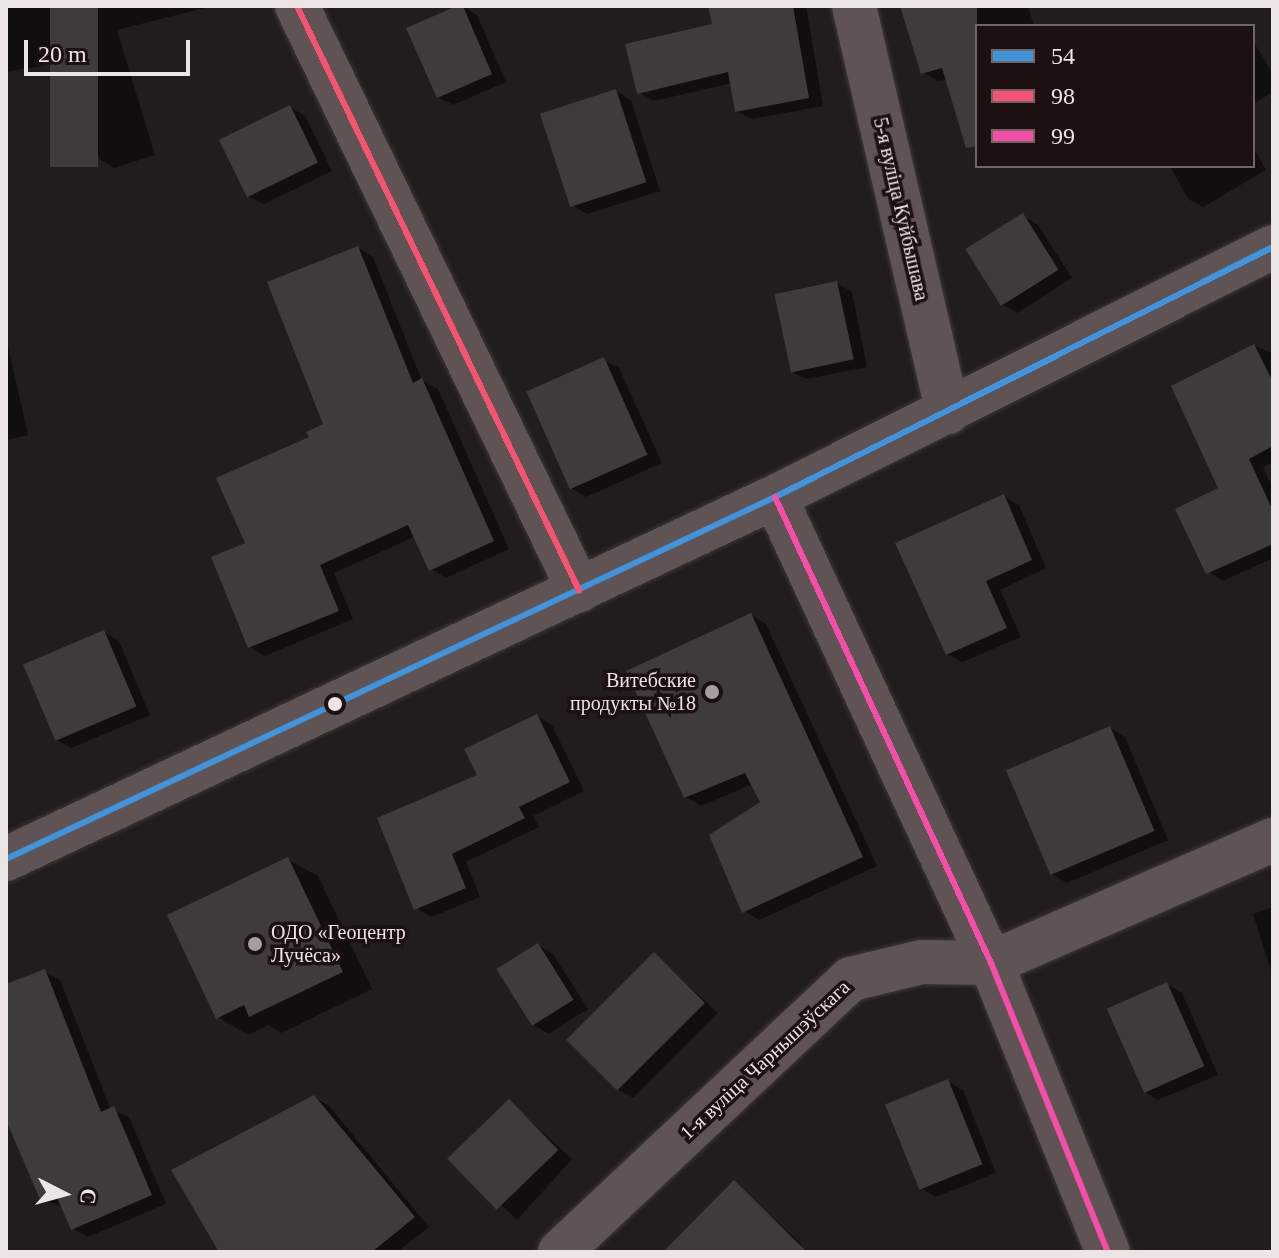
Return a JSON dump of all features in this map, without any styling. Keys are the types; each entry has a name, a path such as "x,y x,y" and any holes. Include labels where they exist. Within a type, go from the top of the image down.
{"street":[{"path":"297,6 579,590"},
{"name":"5-я вуліца Куйбышава","path":"854,6 948,412"},
{"path":"6,859 775,497 1273,247"},
{"path":"775,497 991,963 1108,1252"},
{"name":"1-я вуліца Чарнышэўскага","path":"560,1252 851,979 922,962 991,963 1273,840"}],"building":[{"path":"50,6 98,6 98,167 50,167"},
{"path":"463,6 492,74 437,98 406,28"},
{"path":"708,6 793,6 809,98 735,112 728,72 637,94 625,44 712,24"},
{"path":"900,6 977,6 975,146 966,148 942,68 921,74"},
{"path":"616,89 646,182 570,207 540,114"},
{"path":"290,105 318,163 247,197 219,140"},
{"path":"1023,213 1059,270 1001,306 965,249"},
{"path":"358,246 413,383 422,378 494,541 429,571 408,525 320,565 339,611 248,648 211,557 245,543 216,478 309,437 306,432 323,424 267,282"},
{"path":"837,281 854,359 791,373 774,294"},
{"path":"1254,344 1273,382 1273,446 1249,459 1273,511 1273,544 1206,574 1175,509 1218,488 1171,386"},
{"path":"604,357 648,455 570,489 526,392"},
{"path":"1004,494 1032,560 986,581 1007,628 946,655 895,543"},
{"path":"751,613 863,857 742,913 709,835 760,802 745,773 684,798 626,671"},
{"path":"104,630 136,706 55,741 23,664"},
{"path":"537,714 570,782 519,807 525,818 452,854 466,888 414,910 377,818 477,775 464,749"},
{"path":"1110,726 1155,831 1051,875 1006,770"},
{"name":"ОДО «Геоцентр Лучёса»","path":"288,857 343,972 249,1017 244,1005 216,1019 167,915"},
{"path":"538,943 574,1000 532,1026 496,969"},
{"path":"654,952 705,1003 617,1091 566,1040"},
{"path":"45,969 101,1112 114,1106 152,1195 71,1230 56,1195 41,1202 6,1120 6,984"},
{"path":"1167,982 1204,1066 1144,1093 1107,1009"},
{"path":"948,1079 982,1164 919,1190 885,1104"},
{"path":"314,1095 415,1217 372,1252 219,1252 171,1170"},
{"path":"509,1099 558,1150 496,1210 447,1159"},
{"path":"734,1180 807,1252 663,1252"}],"transit line":[{"name":"98","path":"297,6 579,590"},
{"name":"54","path":"6,859 775,497 1273,247"},
{"name":"99","path":"775,497 991,963 1108,1252"}],"place":[{"name":"Витебские продукты №18","path":"712,692"},
{"name":"ОДО «Геоцентр Лучёса»","path":"255,944"}]}
